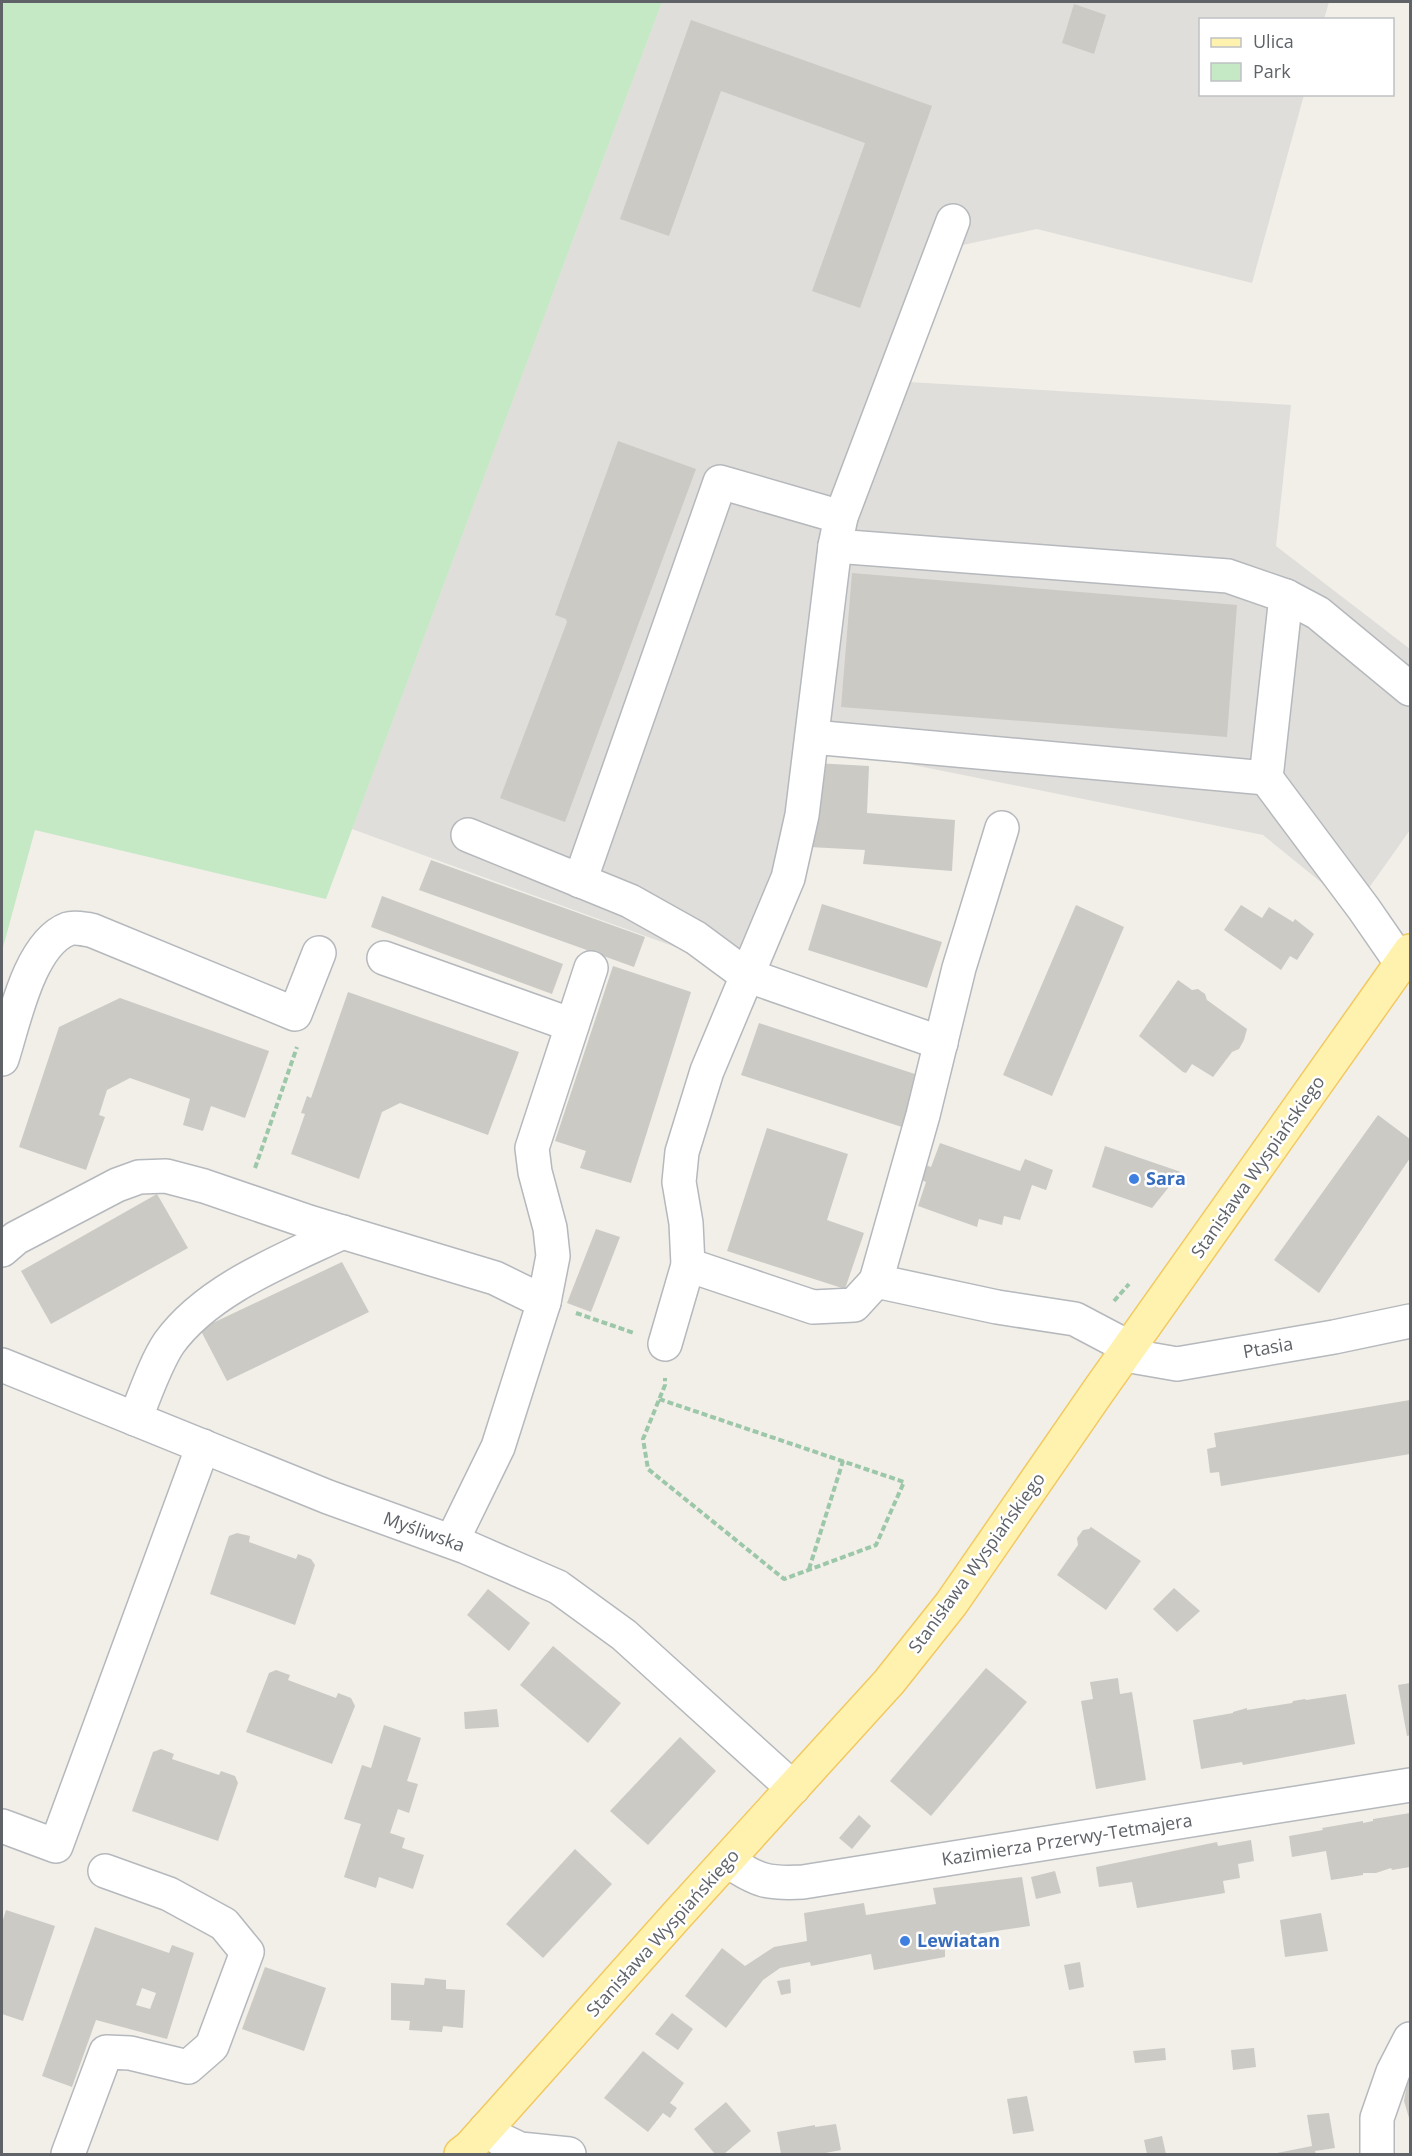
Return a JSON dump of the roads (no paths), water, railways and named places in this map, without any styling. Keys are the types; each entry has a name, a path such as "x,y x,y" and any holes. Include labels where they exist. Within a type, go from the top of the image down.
{"main road":[{"name":"Stanisława Wyspiańskiego","path":"461,2154 889,1682 951,1604 1406,958"}],"street":[{"path":"665,1344 688,1265 686,1223 679,1182 682,1152 707,1071 788,878 802,816 838,531 953,221"},
{"path":"580,880 720,482 838,531 1228,576 1286,596 1318,613 1410,689"},
{"path":"1286,596 1266,778 1357,899 1406,958"},
{"path":"812,736 1266,778"},
{"path":"688,1265 813,1307 854,1305 876,1281 923,1116 959,968 1002,828"},
{"path":"468,835 630,901 696,938 746,975 941,1043"},
{"path":"2,1059 33,964 52,937 70,928 91,930 295,1014 319,953"},
{"path":"384,958 572,1026"},
{"path":"452,1541 498,1447 544,1302 553,1256 532,1148 591,968"},
{"path":"2,1250 16,1238 117,1185 139,1177 166,1176 495,1278 544,1302"},
{"path":"135,1419 168,1345 189,1319 228,1291 270,1266 343,1232"},
{"name":"Ptasia","path":"876,1281 997,1307 1076,1319 1128,1352 1178,1364 1334,1337 1410,1321"},
{"name":"Myśliwska","path":"2,1365 328,1497 452,1541 558,1587 624,1635 793,1788"},
{"path":"2,1826 56,1846 203,1446"},
{"name":"Kazimierza Przerwy-Tetmajera","path":"728,1861 748,1875 774,1884 803,1882 1410,1785"},
{"path":"68,2154 106,2052 130,2053 188,2067 212,2046 247,1952 224,1924 170,1894 105,1871"},
{"path":"1377,2154 1377,2118 1394,2072 1410,2039"},
{"path":"486,2128 502,2141 520,2149 569,2154"}],"place":[{"name":"Sara","path":"1134,1179"},
{"name":"Lewiatan","path":"905,1941"}]}
